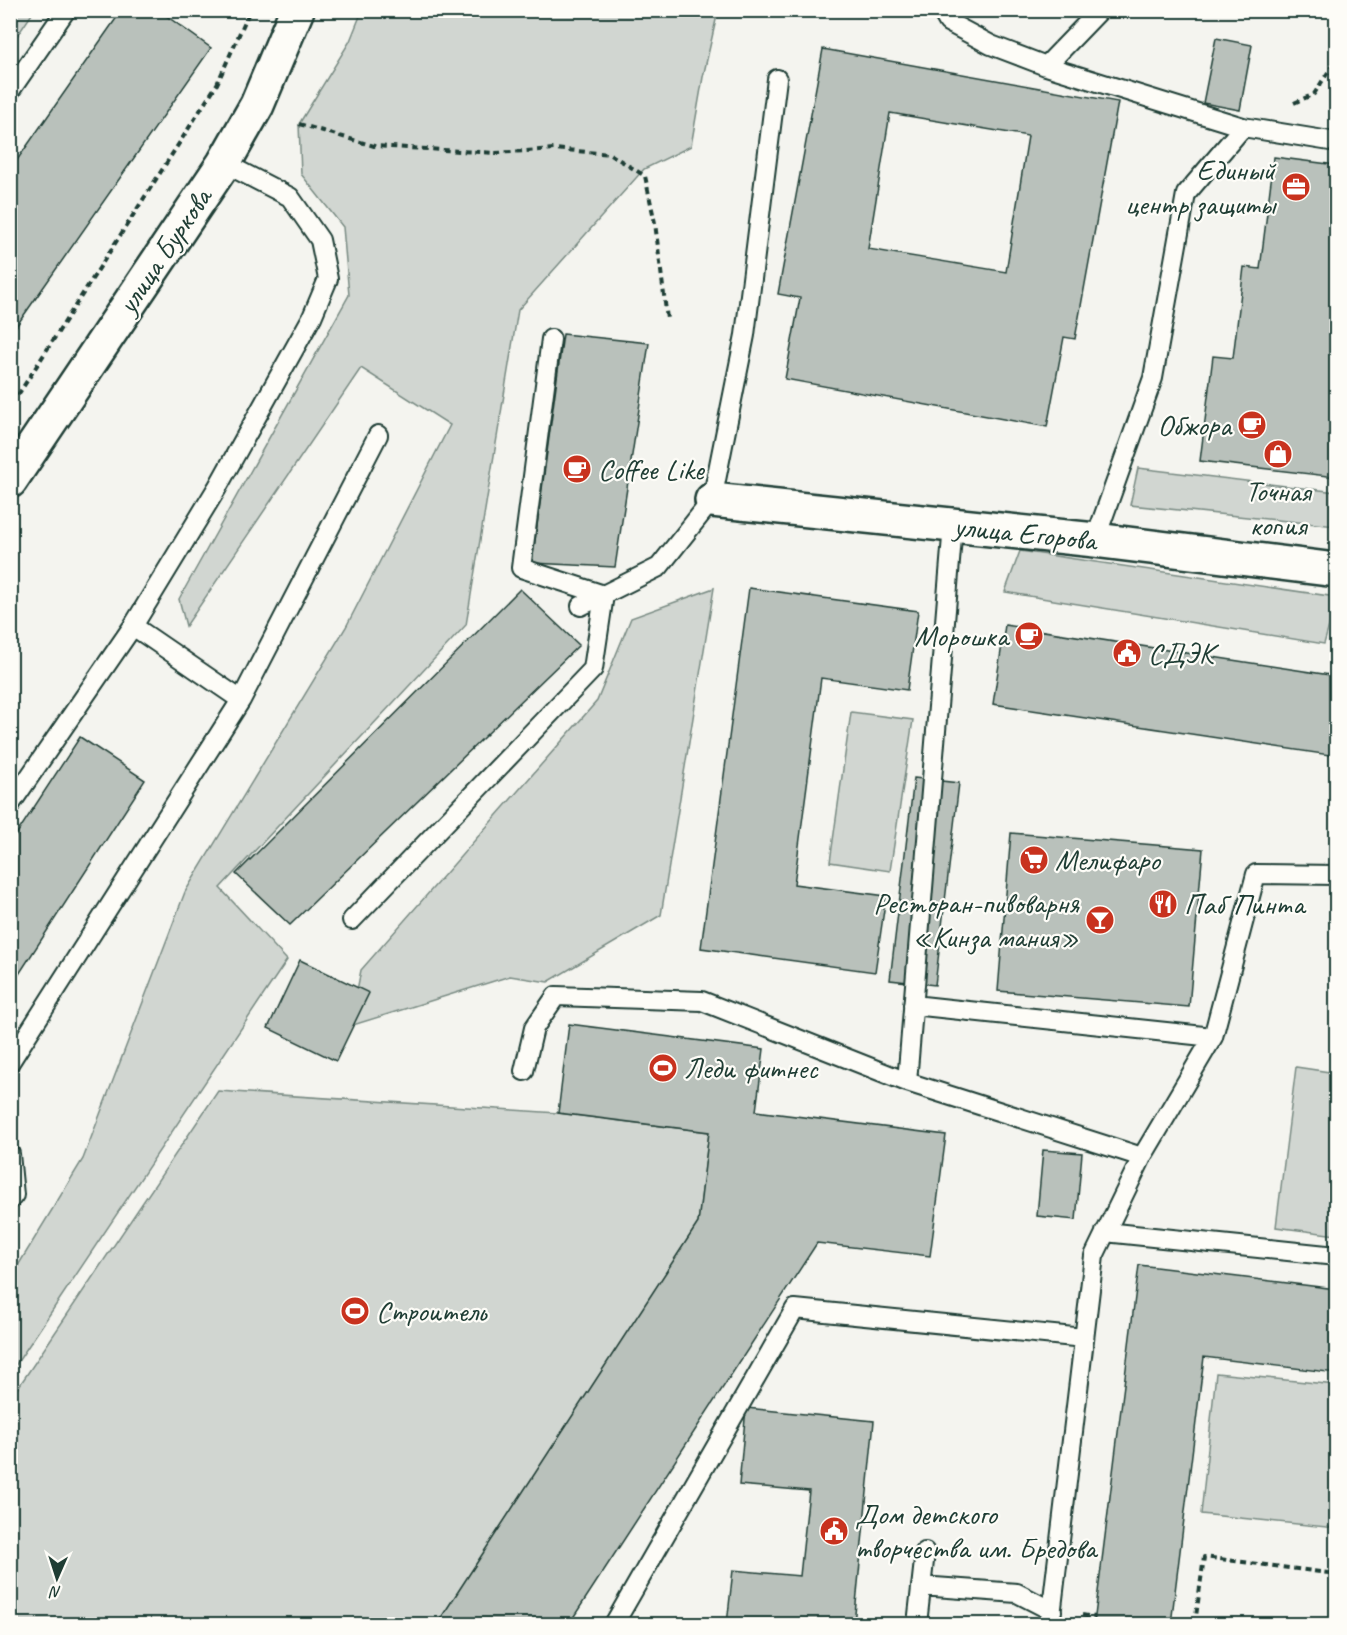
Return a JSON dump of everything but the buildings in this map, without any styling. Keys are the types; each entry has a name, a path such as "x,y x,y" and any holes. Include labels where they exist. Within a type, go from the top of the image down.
{"street":[{"name":"улица Буркова","path":"10,481 224,163 257,105 297,10"},
{"name":"улица Егорова","path":"712,500 1095,540 1336,570"}],"lane":[{"path":"10,91 66,10"},
{"path":"941,10 948,22 974,36 1046,66 1244,127 1336,142"},
{"path":"1046,66 1100,10"},
{"path":"581,606 659,567 712,500 745,336 777,78"},
{"path":"1095,540 1153,378 1186,194 1244,127"},
{"path":"10,805 133,626 217,488 312,317 328,279 320,240 290,197 224,163"},
{"path":"551,339 521,568 604,595"},
{"path":"10,1062 241,700 378,435"},
{"path":"907,1082 953,525"},
{"path":"352,920 593,669 604,595"},
{"path":"133,626 241,700"},
{"path":"921,1586 1017,1593 1051,1618 1094,1256 1143,1157 1213,1037 1256,874 1336,875"},
{"path":"524,1071 534,1028 556,996 702,1001 907,1082 1143,1157"},
{"path":"913,1005 1213,1037"},
{"path":"10,1154 14,1195 10,1200"},
{"path":"1105,1232 1336,1256"},
{"path":"614,1624 795,1309 1084,1338"},
{"path":"917,1624 925,1552"}],"path":[{"path":"17,396 217,84 250,10"},
{"path":"1244,127 1314,94 1336,60"},
{"path":"299,124 374,146 496,153 554,149 610,154 645,176 655,223 667,320"},
{"path":"1195,1624 1204,1557 1336,1574"}],"shaded area":[{"path":"10,11 34,11 11,45"},
{"path":"362,11 718,11 691,146 644,169 518,310 466,625 220,888 287,960 11,1372 11,1277 83,1159 185,892 346,627 450,425 361,368 186,626 179,599 349,295 343,227 301,174 299,124 350,41"},
{"path":"1138,468 1336,492 1336,526 1130,505"},
{"path":"1020,551 1336,597 1336,601 1324,644 1005,592"},
{"path":"714,588 661,915 548,982 510,976 350,1026 361,970 597,701 631,618"},
{"path":"851,712 913,720 890,871 830,862"},
{"path":"1296,1067 1336,1073 1336,1235 1276,1227"},
{"name":"Строитель","path":"218,1091 558,1113 709,1132 698,1223 437,1624 11,1624 11,1398"},
{"path":"1216,1373 1336,1385 1336,1528 1201,1514"}],"place":[{"name":"Единый центр защиты","path":"1296,187"},
{"name":"Обжора","path":"1252,425"},
{"name":"Точная копия","path":"1278,454"},
{"name":"Coffee Like","path":"577,469"},
{"name":"Морошка","path":"1029,636"},
{"name":"СДЭК","path":"1127,653"},
{"name":"Мелифаро","path":"1034,860"},
{"name":"Паб Пинта","path":"1163,904"},
{"name":"Ресторан-пивоварня «Кинза мания»","path":"1100,920"},
{"name":"Леди фитнес","path":"663,1068"},
{"name":"Строитель","path":"355,1311"},
{"name":"Дом детского творчества им. Бредова","path":"834,1531"}]}
